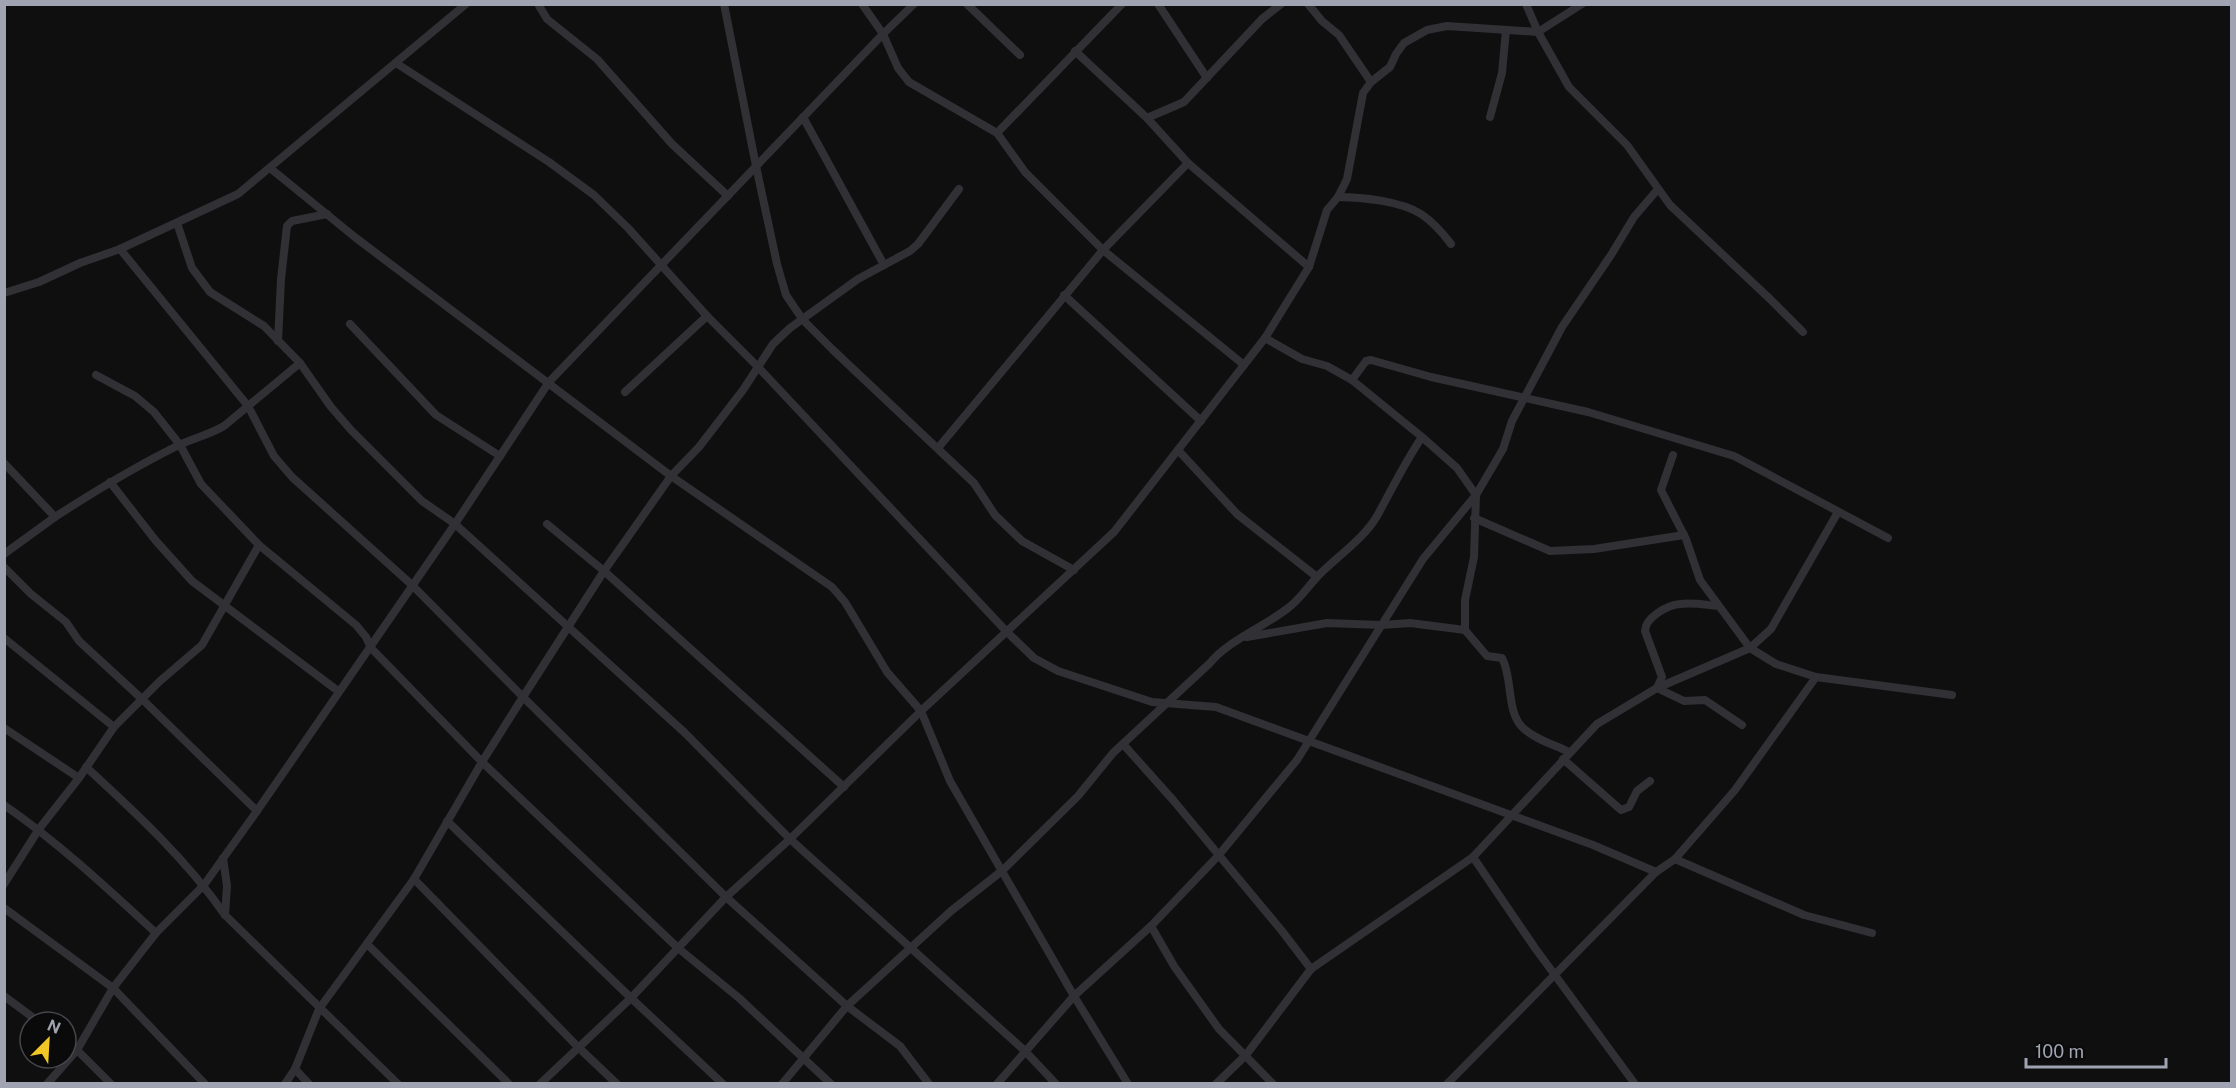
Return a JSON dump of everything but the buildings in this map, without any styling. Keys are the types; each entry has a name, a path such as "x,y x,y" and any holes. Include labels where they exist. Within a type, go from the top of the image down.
{"street":[{"path":"4,293 39,282 80,263 120,249 238,194 466,4"},
{"path":"538,4 547,19 597,59 672,144 728,195"},
{"path":"724,4 756,166 786,295 804,320 833,350 974,483 995,515 1022,541 1074,570"},
{"path":"862,4 883,34 898,68 909,82 997,133 1025,172 1103,250 1244,365"},
{"path":"78,1048 113,988 156,933 204,885 257,811 338,691 371,648 549,382 914,4"},
{"path":"967,4 1020,55"},
{"path":"997,133 1122,4"},
{"path":"1158,4 1207,78"},
{"path":"1147,118 1184,102 1263,19 1281,4"},
{"path":"1308,4 1322,21 1339,35 1371,82"},
{"path":"1526,4 1538,32 1569,87 1627,145 1670,205 1803,332"},
{"path":"540,1083 631,999 726,897 790,839 921,711 1114,532 1265,338 1309,267 1327,210 1338,197 1347,179 1363,93 1371,82 1390,67 1404,43 1427,30 1447,26 1538,32 1582,4"},
{"path":"1490,117 1502,73 1506,30"},
{"path":"1076,51 1147,118 1188,163 1309,267"},
{"path":"396,63 549,162 594,195 628,228 707,316 1034,658 1058,671 1152,702 1216,707 1593,845 1656,872"},
{"path":"803,117 884,265"},
{"path":"938,448 1103,250 1188,163"},
{"path":"270,168 671,476 832,587 845,602 887,672 921,711 950,781 1074,996 1128,1083"},
{"path":"285,1083 295,1069 319,1009 414,879 523,697 604,571 671,476 699,447 773,344 790,328 858,279 910,251 918,244 959,189"},
{"path":"997,1083 1074,996 1151,926 1218,856 1284,777 1423,559 1476,495 1503,449 1512,421 1562,327 1634,217 1658,189"},
{"path":"1338,197 1363,197 1419,212 1436,225 1451,244"},
{"path":"278,341 281,279 287,226 292,221 327,214"},
{"path":"177,223 192,268 210,292 264,326 300,363 331,407 351,430 422,501 455,524 684,732 790,839 1025,1051 1056,1083"},
{"path":"120,249 249,406 274,456 292,477 412,585 726,897 847,1006 900,1046 929,1083"},
{"path":"1064,295 1201,421"},
{"path":"625,392 707,316"},
{"path":"350,324 436,415 500,456"},
{"path":"1265,338 1302,359 1327,366 1352,380 1422,436 1457,468 1476,495 1474,557 1465,600 1465,630 1487,656 1502,658 1507,667 1514,710 1522,727 1566,756 1621,810 1629,807 1637,791 1650,781"},
{"path":"1352,380 1366,361 1371,360 1431,377 1588,412 1734,456 1888,538"},
{"path":"4,554 55,517 110,482 180,445 213,433 300,363"},
{"path":"96,375 142,401 167,426 201,484 259,545 356,625 366,637 371,648 482,762 678,948 739,998 831,1083"},
{"path":"782,1083 847,1006 951,911 1003,870 1078,796 1123,744 1165,702 1210,663 1220,650 1289,608 1317,577 1353,544 1377,517 1401,469 1422,436"},
{"path":"1178,450 1237,514 1317,577"},
{"path":"1673,455 1661,490 1684,535 1700,580 1750,648 1776,664 1816,677 1952,695"},
{"path":"4,463 55,517"},
{"path":"110,482 156,541 192,580 338,691"},
{"path":"1216,1083 1246,1055 1311,969 1473,857 1566,756 1604,719 1657,688 1750,648 1771,629 1838,512"},
{"path":"1474,518 1550,551 1594,549 1684,535"},
{"path":"547,524 604,571 844,787"},
{"path":"4,884 39,829 114,728 142,699 202,645 259,545"},
{"path":"4,567 31,594 66,622 79,641 257,811"},
{"path":"1657,688 1662,676 1645,631 1645,624 1651,617 1680,604 1718,606"},
{"path":"1243,638 1327,623 1381,625 1410,623 1465,630"},
{"path":"4,638 114,728"},
{"path":"1447,1083 1656,872 1675,859 1735,790 1816,677"},
{"path":"1657,688 1684,701 1705,700 1742,725"},
{"path":"4,728 79,778"},
{"path":"1123,744 1173,800 1311,969"},
{"path":"86,767 146,822 204,885 225,915 319,1009 398,1083"},
{"path":"4,805 39,829 156,933"},
{"path":"447,821 631,999 723,1083"},
{"path":"1473,857 1554,975 1635,1083"},
{"path":"223,858 227,886 225,915"},
{"path":"1675,859 1804,915 1872,933"},
{"path":"414,879 616,1083"},
{"path":"4,908 113,988 205,1083"},
{"path":"1151,926 1174,966 1219,1029 1273,1083"},
{"path":"368,944 509,1083"},
{"path":"4,996 23,1010"},
{"path":"78,1051 111,1083"},
{"path":"295,1069 309,1083"},
{"path":"47,1083 59,1070"}]}
